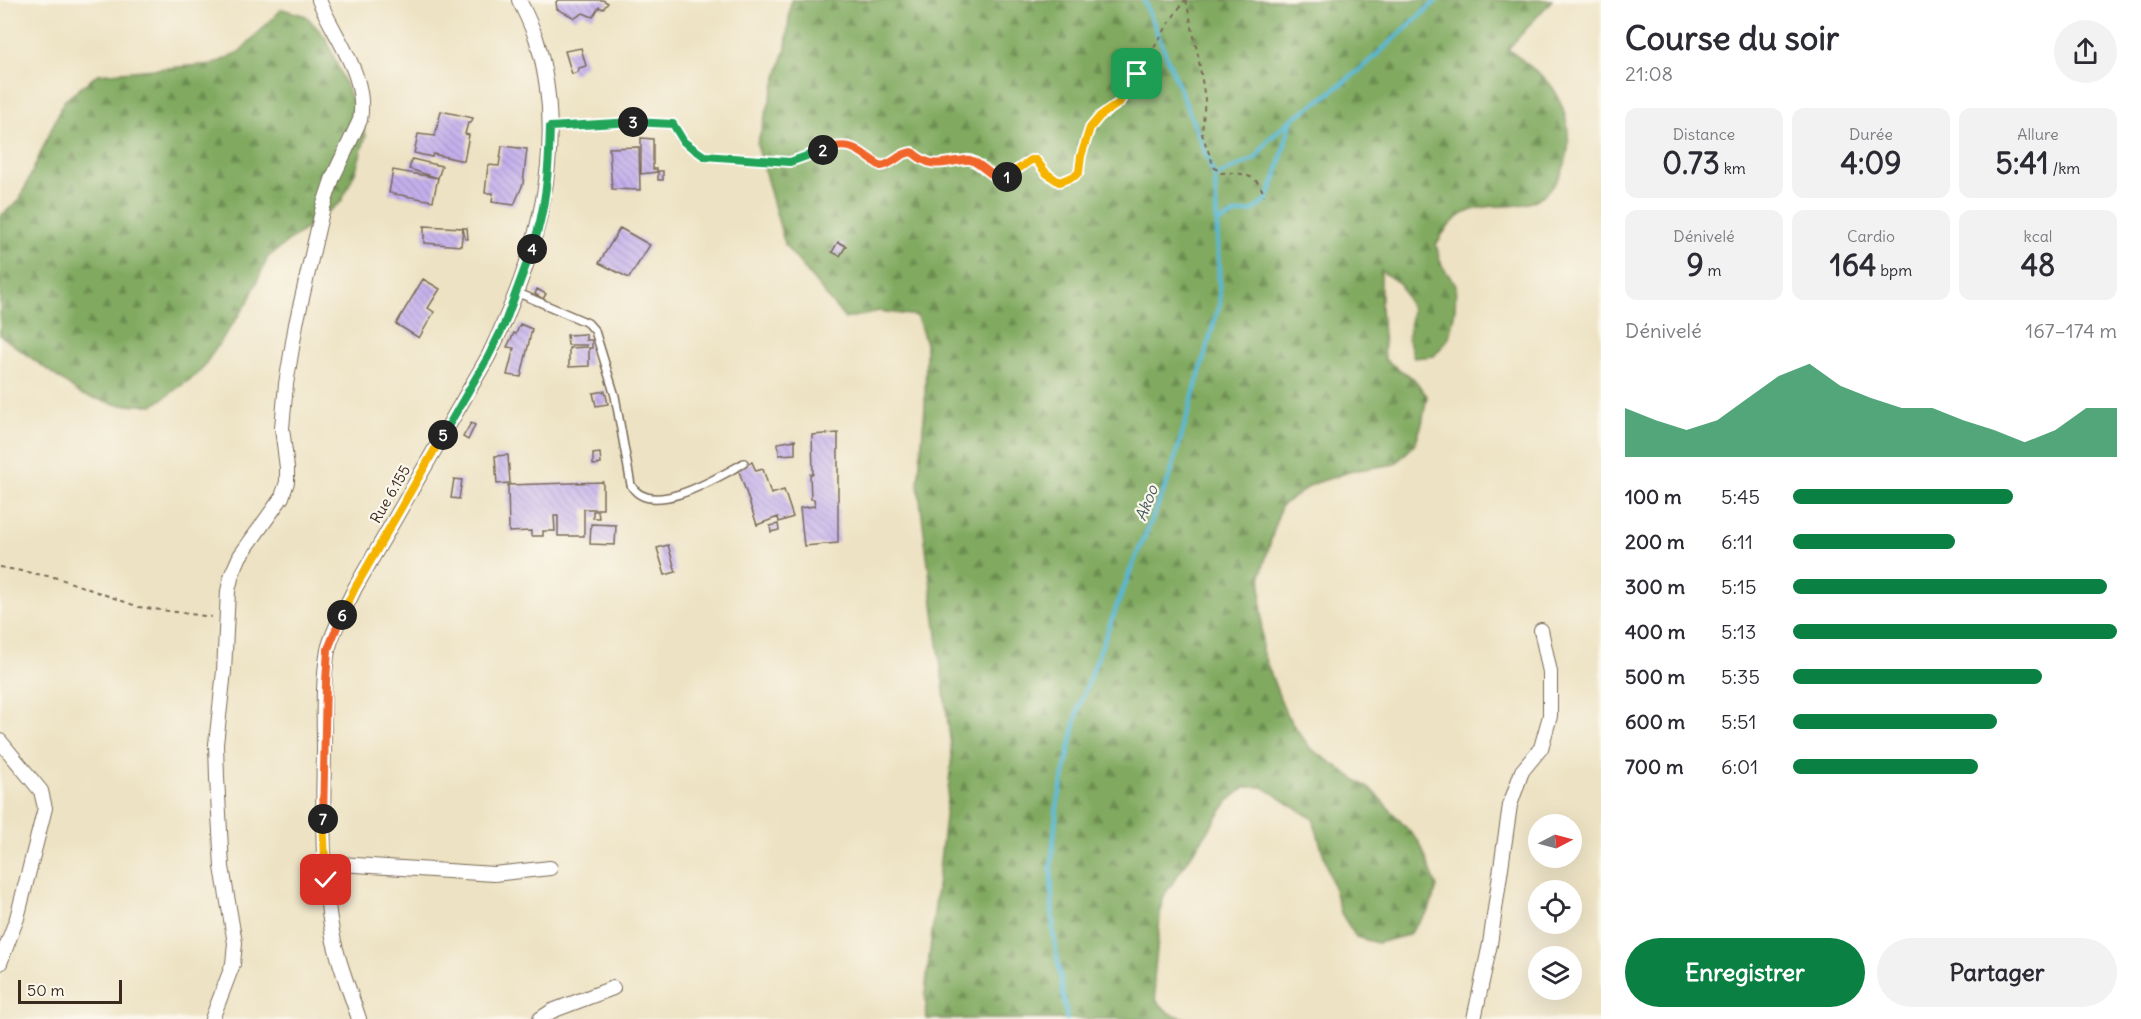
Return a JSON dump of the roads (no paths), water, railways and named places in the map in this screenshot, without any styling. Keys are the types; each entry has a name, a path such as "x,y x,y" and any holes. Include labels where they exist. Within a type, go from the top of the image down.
{"street":[{"path":"212,1019 233,964 235,943 222,867 216,744 228,591 240,556 282,497 287,482 282,428 286,384 296,324 323,207 333,177 362,111 353,65 318,0"},
{"name":"Rue 6.155","path":"359,1019 341,968 333,934 326,863 323,814 328,649 355,588 488,357 504,325 541,219 549,158 550,127 547,92 542,60 535,36 519,0"},
{"path":"1474,1019 1490,944 1510,805 1521,771 1541,748 1550,716 1550,672 1541,630"},
{"path":"0,741 41,791 45,808 17,918 0,963"},
{"path":"326,863 494,874 550,868"},
{"path":"540,1019 552,1011 613,988"}],"lane":[{"path":"516,292 588,323 595,331 615,396 631,485 635,492 642,496 661,498 691,489 744,463"}],"waterway":[{"name":"Akoo","path":"1067,1019 1053,931 1051,868 1057,806 1079,706 1131,569 1170,476 1220,302 1215,177 1144,0"},
{"path":"1217,223 1235,214 1252,211 1266,201 1275,180 1292,119 1362,68 1437,0"},
{"path":"1215,177 1256,158 1268,140 1292,119"}]}
